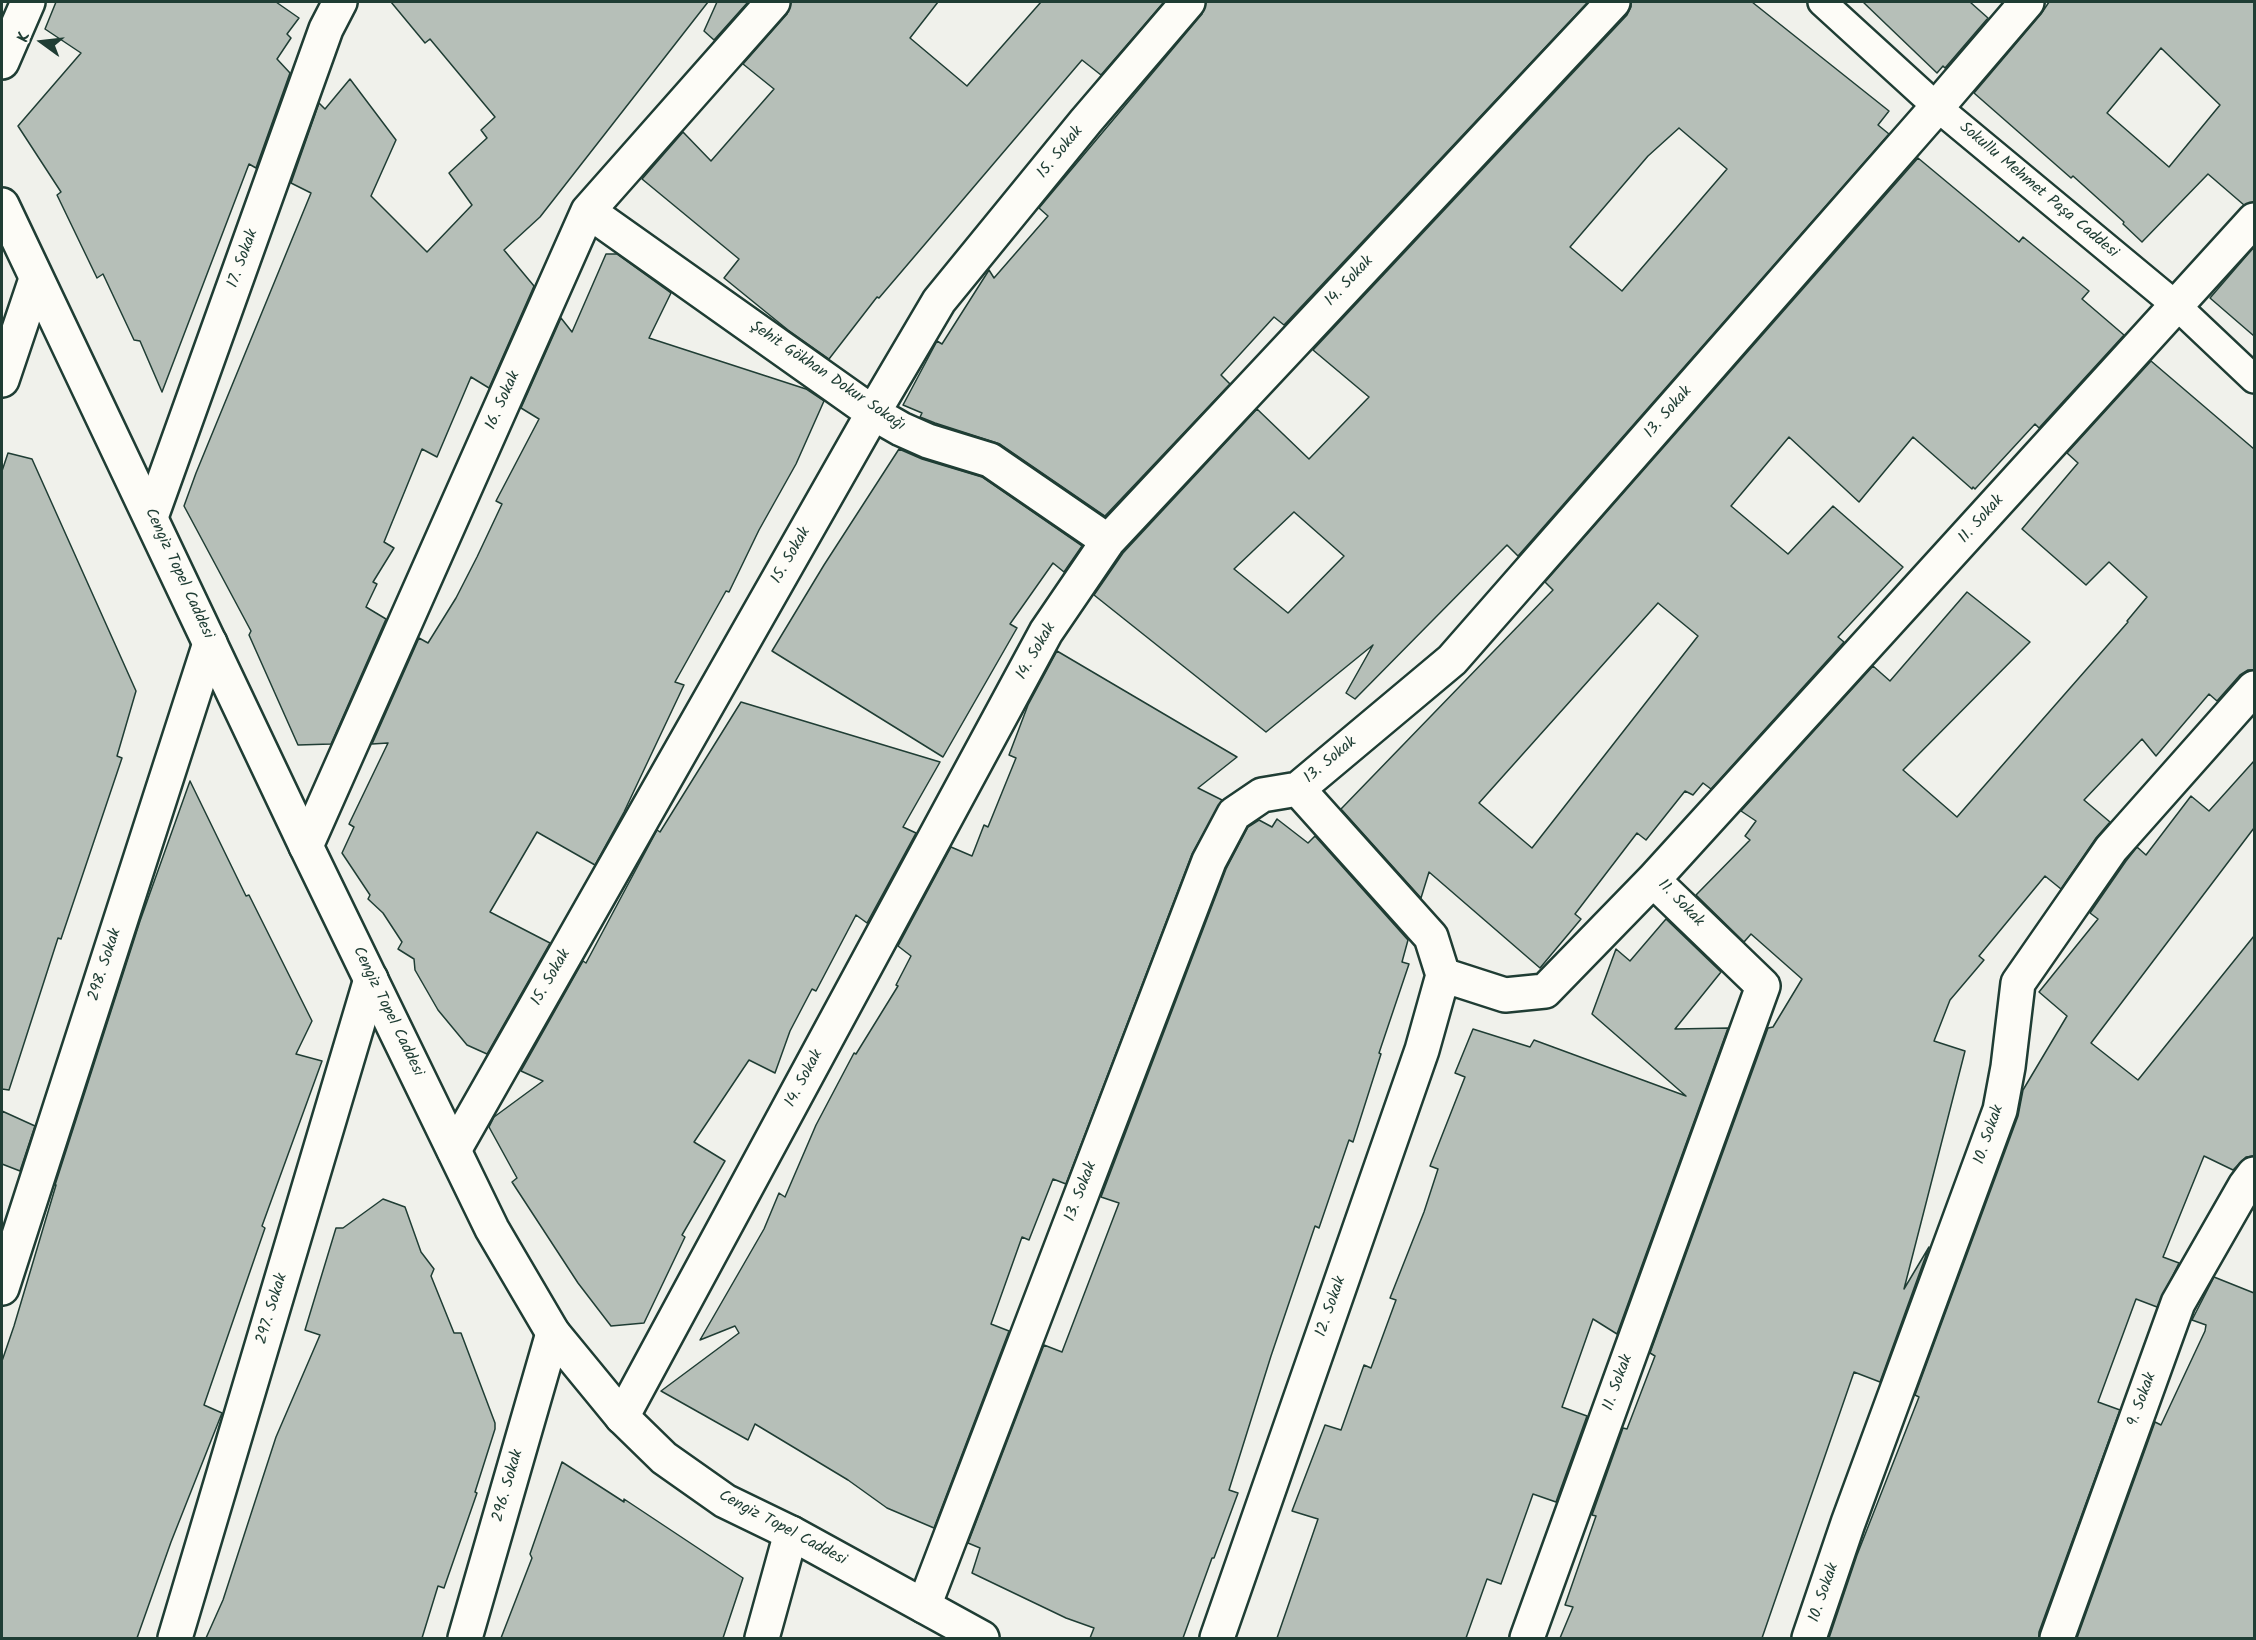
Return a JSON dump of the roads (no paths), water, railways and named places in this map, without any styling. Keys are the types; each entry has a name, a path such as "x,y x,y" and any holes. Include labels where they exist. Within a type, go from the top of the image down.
{"street":[{"path":"2,62 28,2"},
{"name":"17. Sokak","path":"152,517 326,29 340,2"},
{"name":"16. Sokak","path":"306,846 588,211 772,2"},
{"name":"15. Sokak","path":"454,1150 873,412 939,301 1086,121 1188,2"},
{"name":"14. Sokak","path":"622,1417 1046,632 1108,541 1613,2"},
{"name":"Sokullu Mehmet Paşa Caddesi","path":"1822,2 1937,107 2178,306 2254,379"},
{"name":"13. Sokak","path":"924,1606 1209,861 1234,814 1262,795 1298,789 1452,660 1937,107 2026,2"},
{"name":"Cengiz Topel Caddesi","path":"2,205 152,517 306,846 492,1229 553,1333 622,1417 664,1458 725,1501 791,1533 982,1638"},
{"name":"Şehit Gökhan Dokur Sokağı","path":"588,211 873,412 928,441 990,460 1108,541"},
{"name":"11. Sokak","path":"1527,1638 1762,986 1653,880 2254,220"},
{"path":"2,380 36,279"},
{"name":"298. Sokak","path":"2,1288 210,643"},
{"name":"10. Sokak","path":"1809,1638 1848,1523 2000,1110 2008,1067 2018,983 2111,849 2254,688"},
{"path":"1298,789 1431,937 1443,975 1505,995 1545,991 1653,880"},
{"name":"12. Sokak","path":"1217,1638 1422,1050 1443,975"},
{"name":"297. Sokak","path":"175,1638 371,979"},
{"name":"9. Sokak","path":"2057,1638 2178,1303 2254,1174"},
{"name":"296. Sokak","path":"465,1638 553,1333"},
{"path":"762,1638 791,1533"}]}
